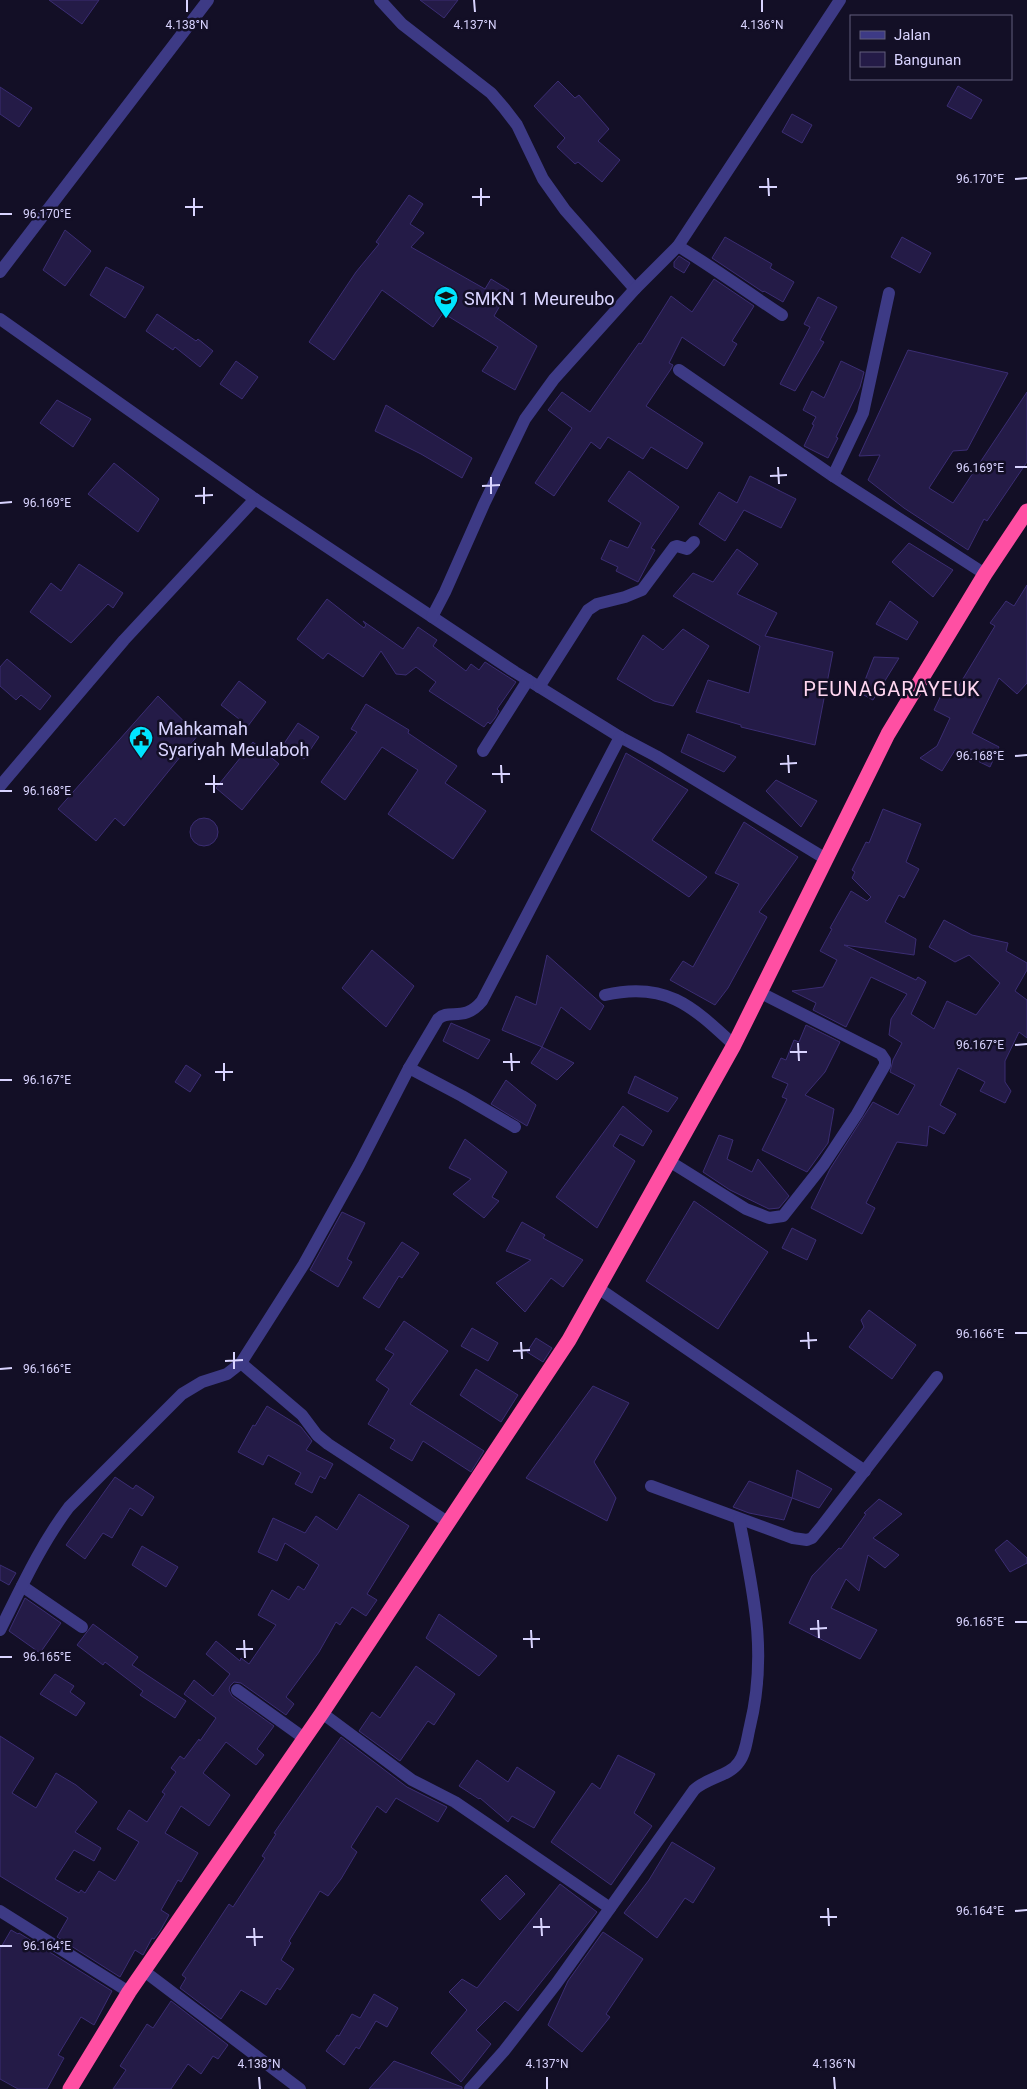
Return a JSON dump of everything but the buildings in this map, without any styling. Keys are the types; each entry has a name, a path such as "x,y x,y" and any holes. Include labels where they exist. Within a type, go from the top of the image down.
{"highway":[{"path":"70,2089 129,1992 322,1713 569,1340 734,1045 888,734 985,574 1027,511"}],"street":[{"path":"0,272 208,0"},
{"path":"380,0 402,24 491,93 517,126 543,179 561,204 635,289"},
{"path":"434,614 525,419 554,379 635,289 678,246 840,0"},
{"path":"678,246 718,270 732,283 782,314"},
{"path":"833,476 863,413 869,393 889,293"},
{"path":"0,319 255,499 434,614 528,680 541,684 620,737 656,756 826,860"},
{"path":"679,370 833,476 985,574"},
{"path":"0,786 124,640 255,499"},
{"path":"541,684 592,606 642,590 674,547 687,549 694,542"},
{"path":"483,750 528,680"},
{"path":"0,1630 22,1586 58,1521 68,1507 182,1394 202,1382 228,1374 241,1364 304,1264 359,1165 408,1068 440,1016 467,1014 475,1009 482,1000 620,737"},
{"path":"605,994 634,990 650,991 668,996 701,1014 734,1045"},
{"path":"669,1161 746,1209 769,1218 783,1216 824,1164 857,1114 885,1065 885,1060 881,1054 761,992"},
{"path":"408,1068 462,1096 515,1127"},
{"path":"598,1288 865,1471"},
{"path":"241,1364 302,1415 317,1435 328,1444 449,1523"},
{"path":"651,1486 784,1536 807,1540 812,1538 822,1526 937,1377"},
{"path":"470,2089 504,2051 556,1984 694,1790 707,1780 734,1768 742,1757 756,1701 760,1657 755,1601 739,1519"},
{"path":"22,1586 82,1627"},
{"path":"236,1690 304,1738"},
{"path":"322,1713 412,1780 455,1802 610,1908"},
{"path":"0,1912 129,1992"},
{"path":"144,1971 300,2089"}],"place":[{"name":"SMKN 1 Meureubo","path":"446,319"},
{"name":"Mahkamah Syariyah Meulaboh","path":"141,759"}],"district":[{"name":"PEUNAGARAYEUK","path":"892,689"}]}
